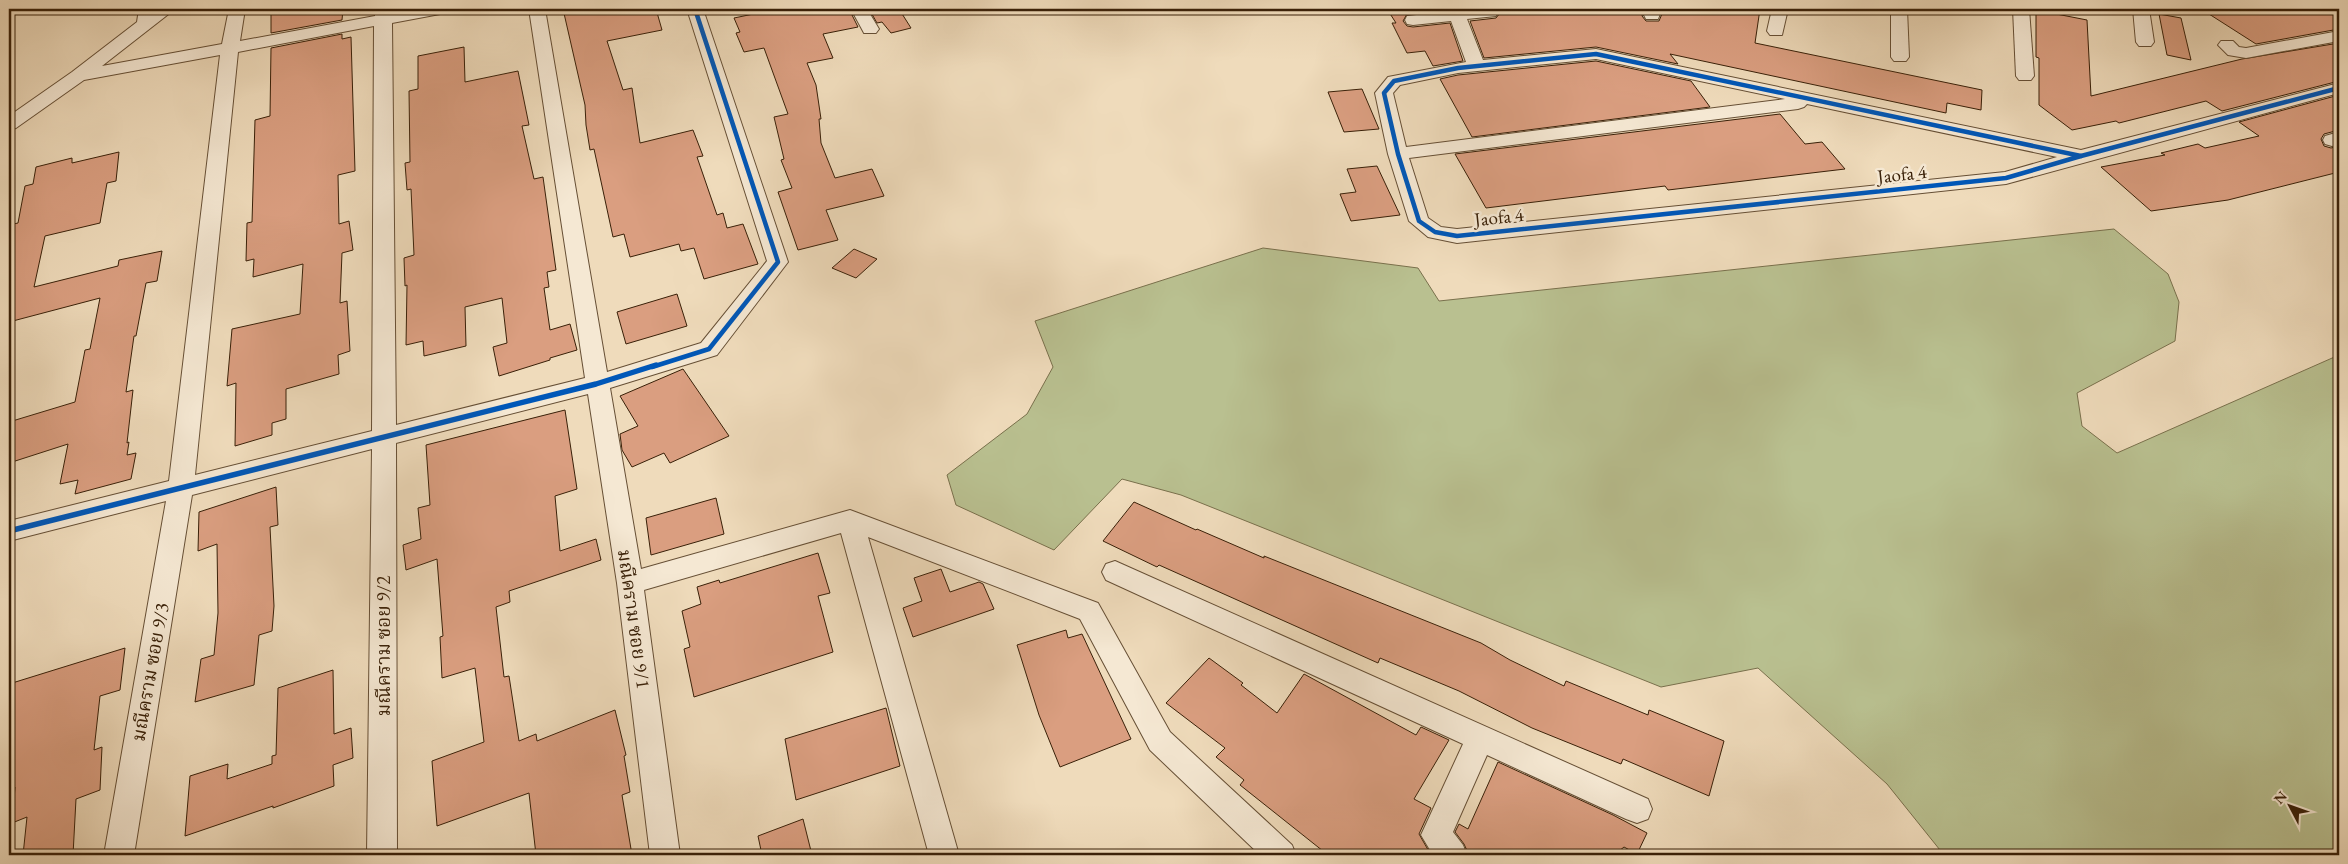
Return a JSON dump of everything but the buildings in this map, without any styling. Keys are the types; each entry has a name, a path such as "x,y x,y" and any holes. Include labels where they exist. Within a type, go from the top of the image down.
{"street":[{"path":"9,124 78,76 146,16 167,9"},
{"path":"181,488 230,48 237,9"},
{"path":"78,76 230,48 383,14 440,9"},
{"name":"มณีคราม ซอย 9/1","path":"537,9 596,384 630,583 665,855"},
{"path":"9,531 596,384 709,349 778,262 695,9"},
{"path":"859,9 870,29"},
{"path":"1776,31 1780,9"},
{"path":"1899,9 1900,57"},
{"path":"2021,9 2025,76"},
{"path":"2140,9 2145,42"},
{"path":"1413,20 1490,12"},
{"name":"มณีคราม ซอย 9/2","path":"382,855 384,437 383,14"},
{"path":"1456,16 1477,67 1596,54 2081,156"},
{"path":"2227,45 2234,51 2246,53 2339,36"},
{"name":"Jaofa 4","path":"1477,67 1458,68 1394,81 1384,93 1398,154 1419,220 1435,232 1457,236 2006,178 2081,156 2339,88"},
{"path":"1398,154 1816,100"},
{"name":"มณีคราม ซอย 9/3","path":"119,855 181,488"},
{"path":"630,583 850,520 1089,611 1160,741 1281,855"},
{"path":"850,520 944,855"},
{"path":"1115,572 1637,809"},
{"path":"1452,855 1436,835 1480,738"}],"green space":[{"path":"2114,229 2168,274 2179,302 2175,341 2077,393 2082,426 2117,453 2339,355 2339,855 1944,855 1887,784 1758,668 1661,687 1181,495 1122,479 1054,550 956,505 947,475 1027,414 1053,367 1035,321 1263,248 1418,268 1439,301"}],"cycle path":[{"path":"9,531 596,384 709,349 778,262 695,9"},
{"path":"2081,156 1596,54 1458,68 1394,81 1384,93 1398,154 1419,221 1435,232 1457,236 2006,178 2081,156 2339,88"}]}
